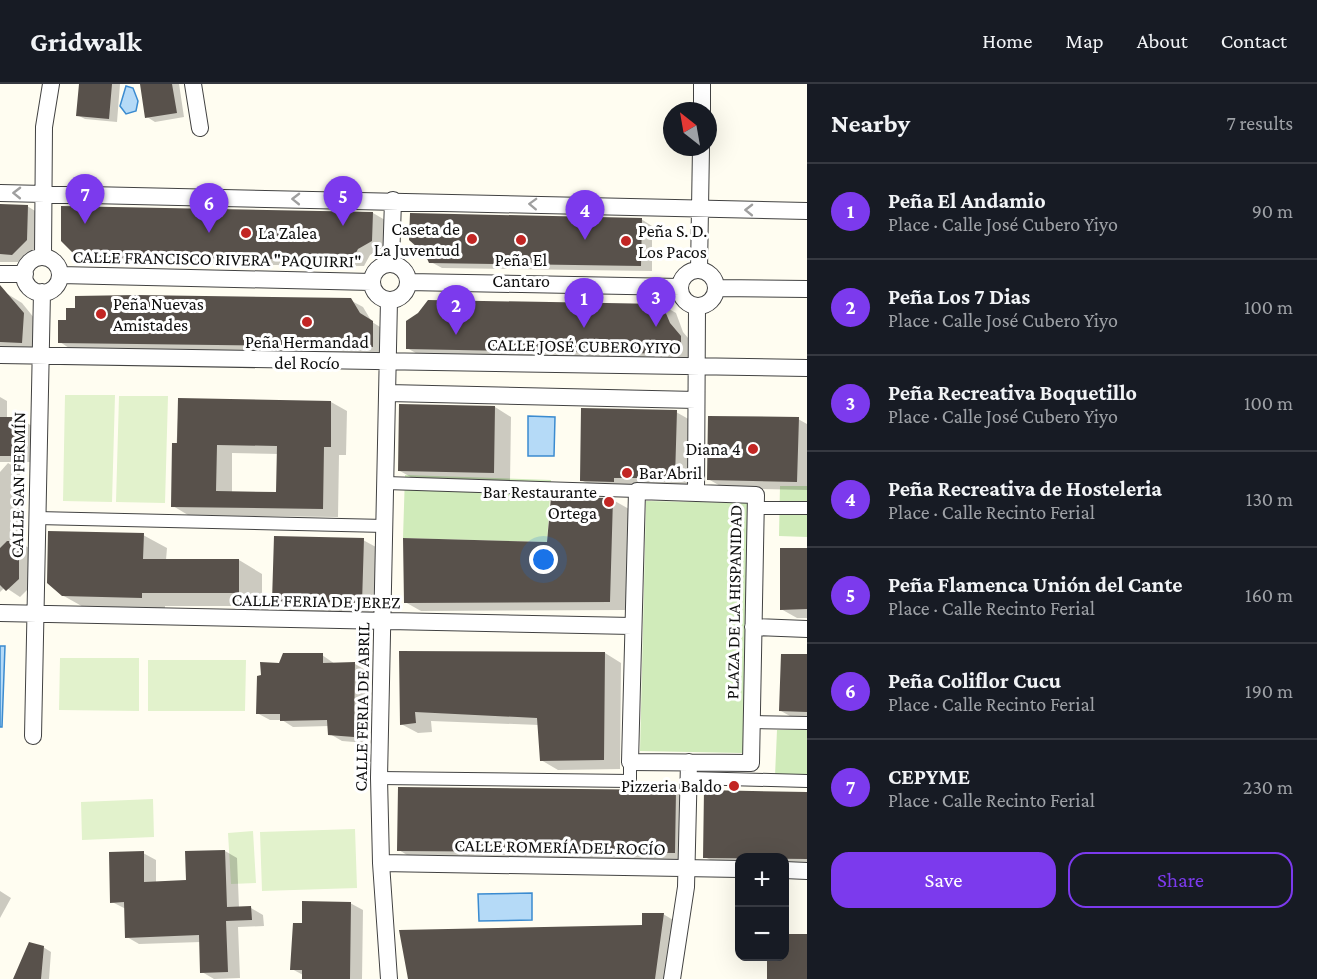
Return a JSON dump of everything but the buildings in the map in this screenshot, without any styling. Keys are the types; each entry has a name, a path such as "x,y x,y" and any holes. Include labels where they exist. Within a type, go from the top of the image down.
{"street":[{"path":"43,257 44,127 51,84"},
{"path":"193,84 200,128"},
{"path":"702,84 702,102"},
{"path":"699,270 701,156"},
{"path":"0,192 807,211"},
{"path":"391,264 393,200"},
{"path":"43,257 57,264 60,275 57,285 42,292 31,289 25,274 28,264 43,257"},
{"path":"391,264 405,272 408,282 400,297 389,300 375,292 372,282 376,271 391,264"},
{"path":"699,270 713,278 716,288 708,303 697,306 683,298 680,287 688,273 699,270"},
{"path":"0,274 25,274"},
{"name":"CALLE FRANCISCO RIVERA \"PAQUIRRI\"","path":"60,275 372,282"},
{"path":"408,282 680,287"},
{"path":"716,288 807,289"},
{"name":"CALLE SAN FERMÍN","path":"33,736 42,292"},
{"name":"CALLE FERIA DE ABRIL","path":"389,300 379,778 381,863 389,979"},
{"path":"696,493 697,306"},
{"name":"CALLE JOSÉ CUBERO YIYO","path":"0,355 807,368"},
{"path":"388,393 696,400"},
{"path":"379,778 630,781 637,491 386,483"},
{"name":"PLAZA DE LA HISPANIDAD","path":"630,762 689,770 751,763 756,495 637,491"},
{"path":"756,508 807,508"},
{"path":"37,518 385,526"},
{"name":"CALLE FERIA DE JEREZ","path":"0,614 632,626"},
{"path":"753,627 807,629"},
{"path":"751,722 807,723"},
{"path":"672,979 687,868 689,770 807,781"},
{"name":"CALLE ROMERÍA DEL ROCÍO","path":"381,863 735,869"},
{"path":"789,870 807,871"}],"green space":[{"path":"65,395 115,395 112,502 63,501"},
{"path":"119,396 168,396 165,503 116,502"},
{"path":"405,475 551,480 547,542 403,538"},
{"path":"780,486 807,486 807,537 779,536"},
{"path":"646,501 749,503 743,753 640,751"},
{"path":"60,658 139,658 139,711 59,710"},
{"path":"148,660 246,660 245,711 148,711"},
{"path":"777,730 807,730 807,777 775,776"},
{"path":"153,799 154,837 82,840 81,802"},
{"path":"355,829 357,888 262,891 260,832"},
{"path":"253,831 256,883 231,884 228,833"}],"water":[{"path":"126,86 133,88 138,101 136,111 126,114 120,106"},
{"path":"528,416 555,417 554,456 528,456"},
{"path":"0,646 5,646 2,727 0,727"},
{"path":"532,893 532,920 479,921 478,894"}],"place":[{"name":"CEPYME","path":"85,224"},
{"name":"Peña Flamenca Unión del Cante","path":"343,226"},
{"name":"Peña Coliflor Cucu","path":"209,233"},
{"name":"La Zalea","path":"246,233"},
{"name":"Caseta de La Juventud","path":"472,239"},
{"name":"Peña El Cantaro","path":"521,240"},
{"name":"Peña Recreativa de Hosteleria","path":"585,240"},
{"name":"Peña S. D. Los Pacos","path":"626,241"},
{"name":"Peña Nuevas Amistades","path":"101,314"},
{"name":"Peña Hermandad del Rocío","path":"307,322"},
{"name":"Peña Recreativa Boquetillo","path":"656,327"},
{"name":"Peña El Andamio","path":"584,328"},
{"name":"Peña Los 7 Dias","path":"456,335"},
{"name":"Diana 4","path":"753,449"},
{"name":"Bar Abril","path":"627,473"},
{"name":"Bar Restaurante Ortega","path":"609,502"},
{"name":"Pizzeria Baldo","path":"734,786"}]}
